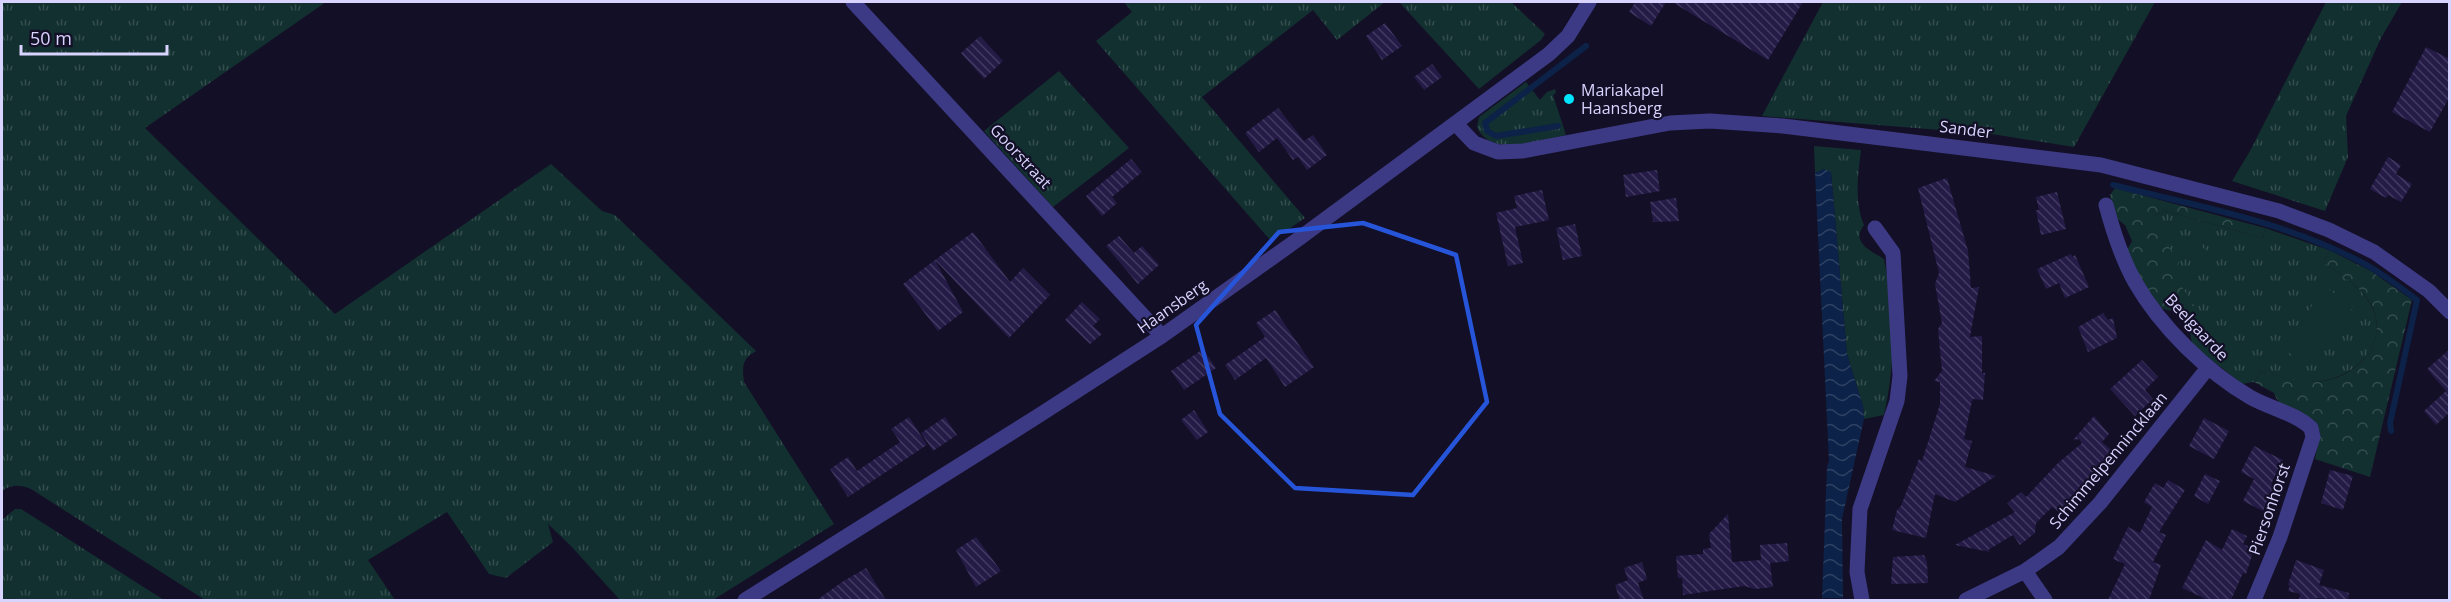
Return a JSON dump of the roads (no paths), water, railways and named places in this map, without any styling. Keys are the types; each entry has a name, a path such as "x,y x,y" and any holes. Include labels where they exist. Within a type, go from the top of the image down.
{"street":[{"name":"Goorstraat","path":"853,2 1162,336"},
{"name":"Haansberg","path":"745,600 1162,336 1560,46 1589,2"},
{"name":"Sander","path":"1456,124 1474,143 1498,152 1523,151 1670,123 1710,122 1783,126 2101,165 2279,211 2329,230 2374,252 2429,291 2450,312"},
{"name":"Beelgaarde","path":"2106,205 2122,253 2135,282 2156,311 2207,369 2251,397 2311,428"},
{"path":"1862,600 1857,572 1860,509 1897,401 1900,376 1893,253 1875,228"},
{"name":"Schimmelpennincklaan","path":"1966,600 2025,571 2059,547 2100,503 2207,369"},
{"name":"Piersonhorst","path":"2254,600 2280,537 2313,437 2311,428"},
{"path":"2025,571 2045,600"}],"water":[{"path":"1824,169 1831,172 1847,354 1863,406 1864,419 1842,519 1843,598 1822,598 1829,461 1815,173"}],"waterway":[{"path":"1558,126 1496,136 1487,131 1485,123 1586,46"},
{"path":"2113,185 2234,215 2294,233 2360,261 2417,300 2390,423 2391,431"}],"place":[{"name":"Mariakapel Haansberg","path":"1569,99"}]}
